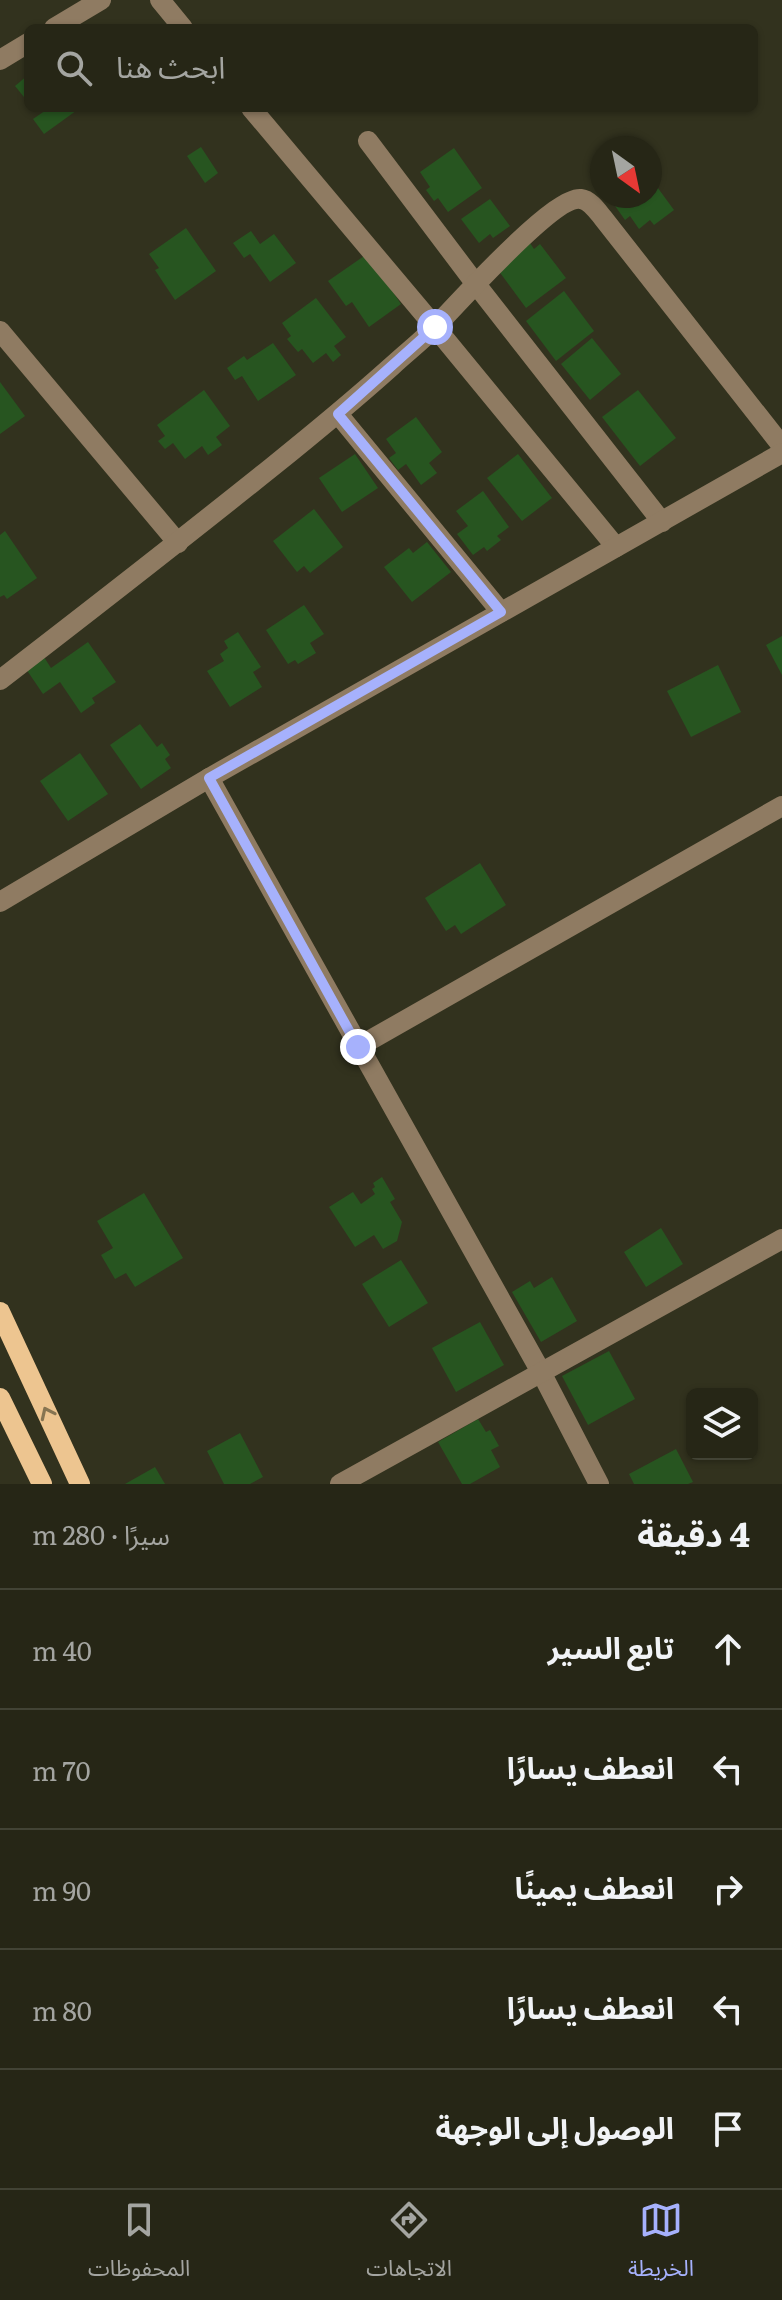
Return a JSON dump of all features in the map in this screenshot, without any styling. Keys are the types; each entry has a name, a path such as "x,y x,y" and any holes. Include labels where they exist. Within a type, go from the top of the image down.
{"main road":[{"path":"0,1312 80,1484"},
{"path":"0,1398 42,1484"}],"street":[{"path":"61,24 101,0"},
{"path":"160,0 180,24"},
{"path":"0,60 24,45"},
{"path":"254,112 616,547"},
{"path":"368,141 662,522"},
{"path":"0,680 178,543 338,414 435,327 475,283 557,208 571,200 587,201 603,218 782,446"},
{"path":"0,331 178,543"},
{"path":"338,414 501,612"},
{"path":"0,902 209,778 782,453"},
{"path":"209,778 541,1372 599,1484"},
{"path":"358,1047 782,806"},
{"path":"340,1484 782,1239"}],"building":[{"path":"24,78 24,97 15,86"},
{"path":"43,112 74,112 44,134 33,119"},
{"path":"201,147 218,173 205,183 187,156"},
{"path":"454,148 482,188 448,212 438,198 434,201 426,190 430,187 420,172"},
{"path":"662,194 674,210 654,225 650,220 639,229 630,216 625,220 616,208 662,208"},
{"path":"490,199 510,226 493,238 490,234 479,243 461,219"},
{"path":"186,228 216,271 175,300 155,270 159,268 149,254"},
{"path":"251,231 260,244 274,234 296,263 270,282 250,254 244,258 233,243"},
{"path":"528,240 534,249 540,244 566,278 526,308 498,270"},
{"path":"367,254 401,304 369,327 352,302 346,306 328,281"},
{"path":"564,291 594,331 556,361 526,321"},
{"path":"316,298 346,337 334,346 341,355 333,362 326,353 313,363 302,349 298,352 287,339 291,336 282,323"},
{"path":"592,338 621,374 590,400 561,364"},
{"path":"273,343 296,375 258,401 242,376 235,380 227,368 244,356 247,360"},
{"path":"0,382 25,416 0,434"},
{"path":"204,390 230,426 216,437 222,445 208,455 202,446 185,459 173,443 165,449 158,441 165,436 157,425"},
{"path":"638,390 676,438 640,466 602,417"},
{"path":"416,417 442,452 429,463 437,473 421,485 406,464 398,470 389,458 396,453 386,439"},
{"path":"355,454 378,488 342,512 319,478"},
{"path":"518,454 552,498 522,521 487,478"},
{"path":"483,491 509,527 497,536 501,540 487,551 484,547 473,555 457,534 468,526 456,511"},
{"path":"314,509 343,547 310,573 304,566 297,572 273,541"},
{"path":"5,531 37,578 7,599 4,595 0,597 0,535"},
{"path":"427,542 451,572 412,602 384,567 409,548 413,553"},
{"path":"304,605 324,634 310,643 316,653 298,664 295,660 288,664 266,630"},
{"path":"238,632 261,667 253,672 262,687 230,707 207,671 224,661 220,654 228,648 224,641"},
{"path":"782,636 782,675 766,645"},
{"path":"88,642 116,682 92,698 95,703 81,713 60,682 43,694 24,666 42,654 51,668"},
{"path":"718,665 741,712 691,737 667,691"},
{"path":"140,724 157,747 162,743 170,755 165,759 171,768 141,789 110,745"},
{"path":"80,753 108,794 68,821 40,781"},
{"path":"480,863 506,905 461,934 455,925 446,931 425,898"},
{"path":"382,1177 395,1199 390,1202 402,1222 397,1241 383,1249 374,1235 355,1247 329,1207 353,1192 361,1204 375,1194 373,1183"},
{"path":"144,1193 183,1258 135,1287 126,1273 115,1279 101,1255 113,1248 97,1221"},
{"path":"661,1228 683,1264 646,1287 624,1252"},
{"path":"401,1260 428,1303 389,1327 362,1284"},
{"path":"552,1277 577,1321 541,1342 512,1292 530,1281 534,1288"},
{"path":"480,1322 504,1365 456,1392 432,1348"},
{"path":"609,1351 635,1399 588,1425 562,1376"},
{"path":"478,1419 486,1432 490,1430 499,1446 491,1450 500,1467 470,1484 462,1484 438,1442"},
{"path":"240,1433 263,1477 250,1484 224,1484 207,1451"},
{"path":"676,1449 693,1482 634,1484 629,1474"},
{"path":"155,1467 165,1484 125,1484"}],"route":[{"path":"358,1047 209,778 501,612 338,414 435,327"}]}
